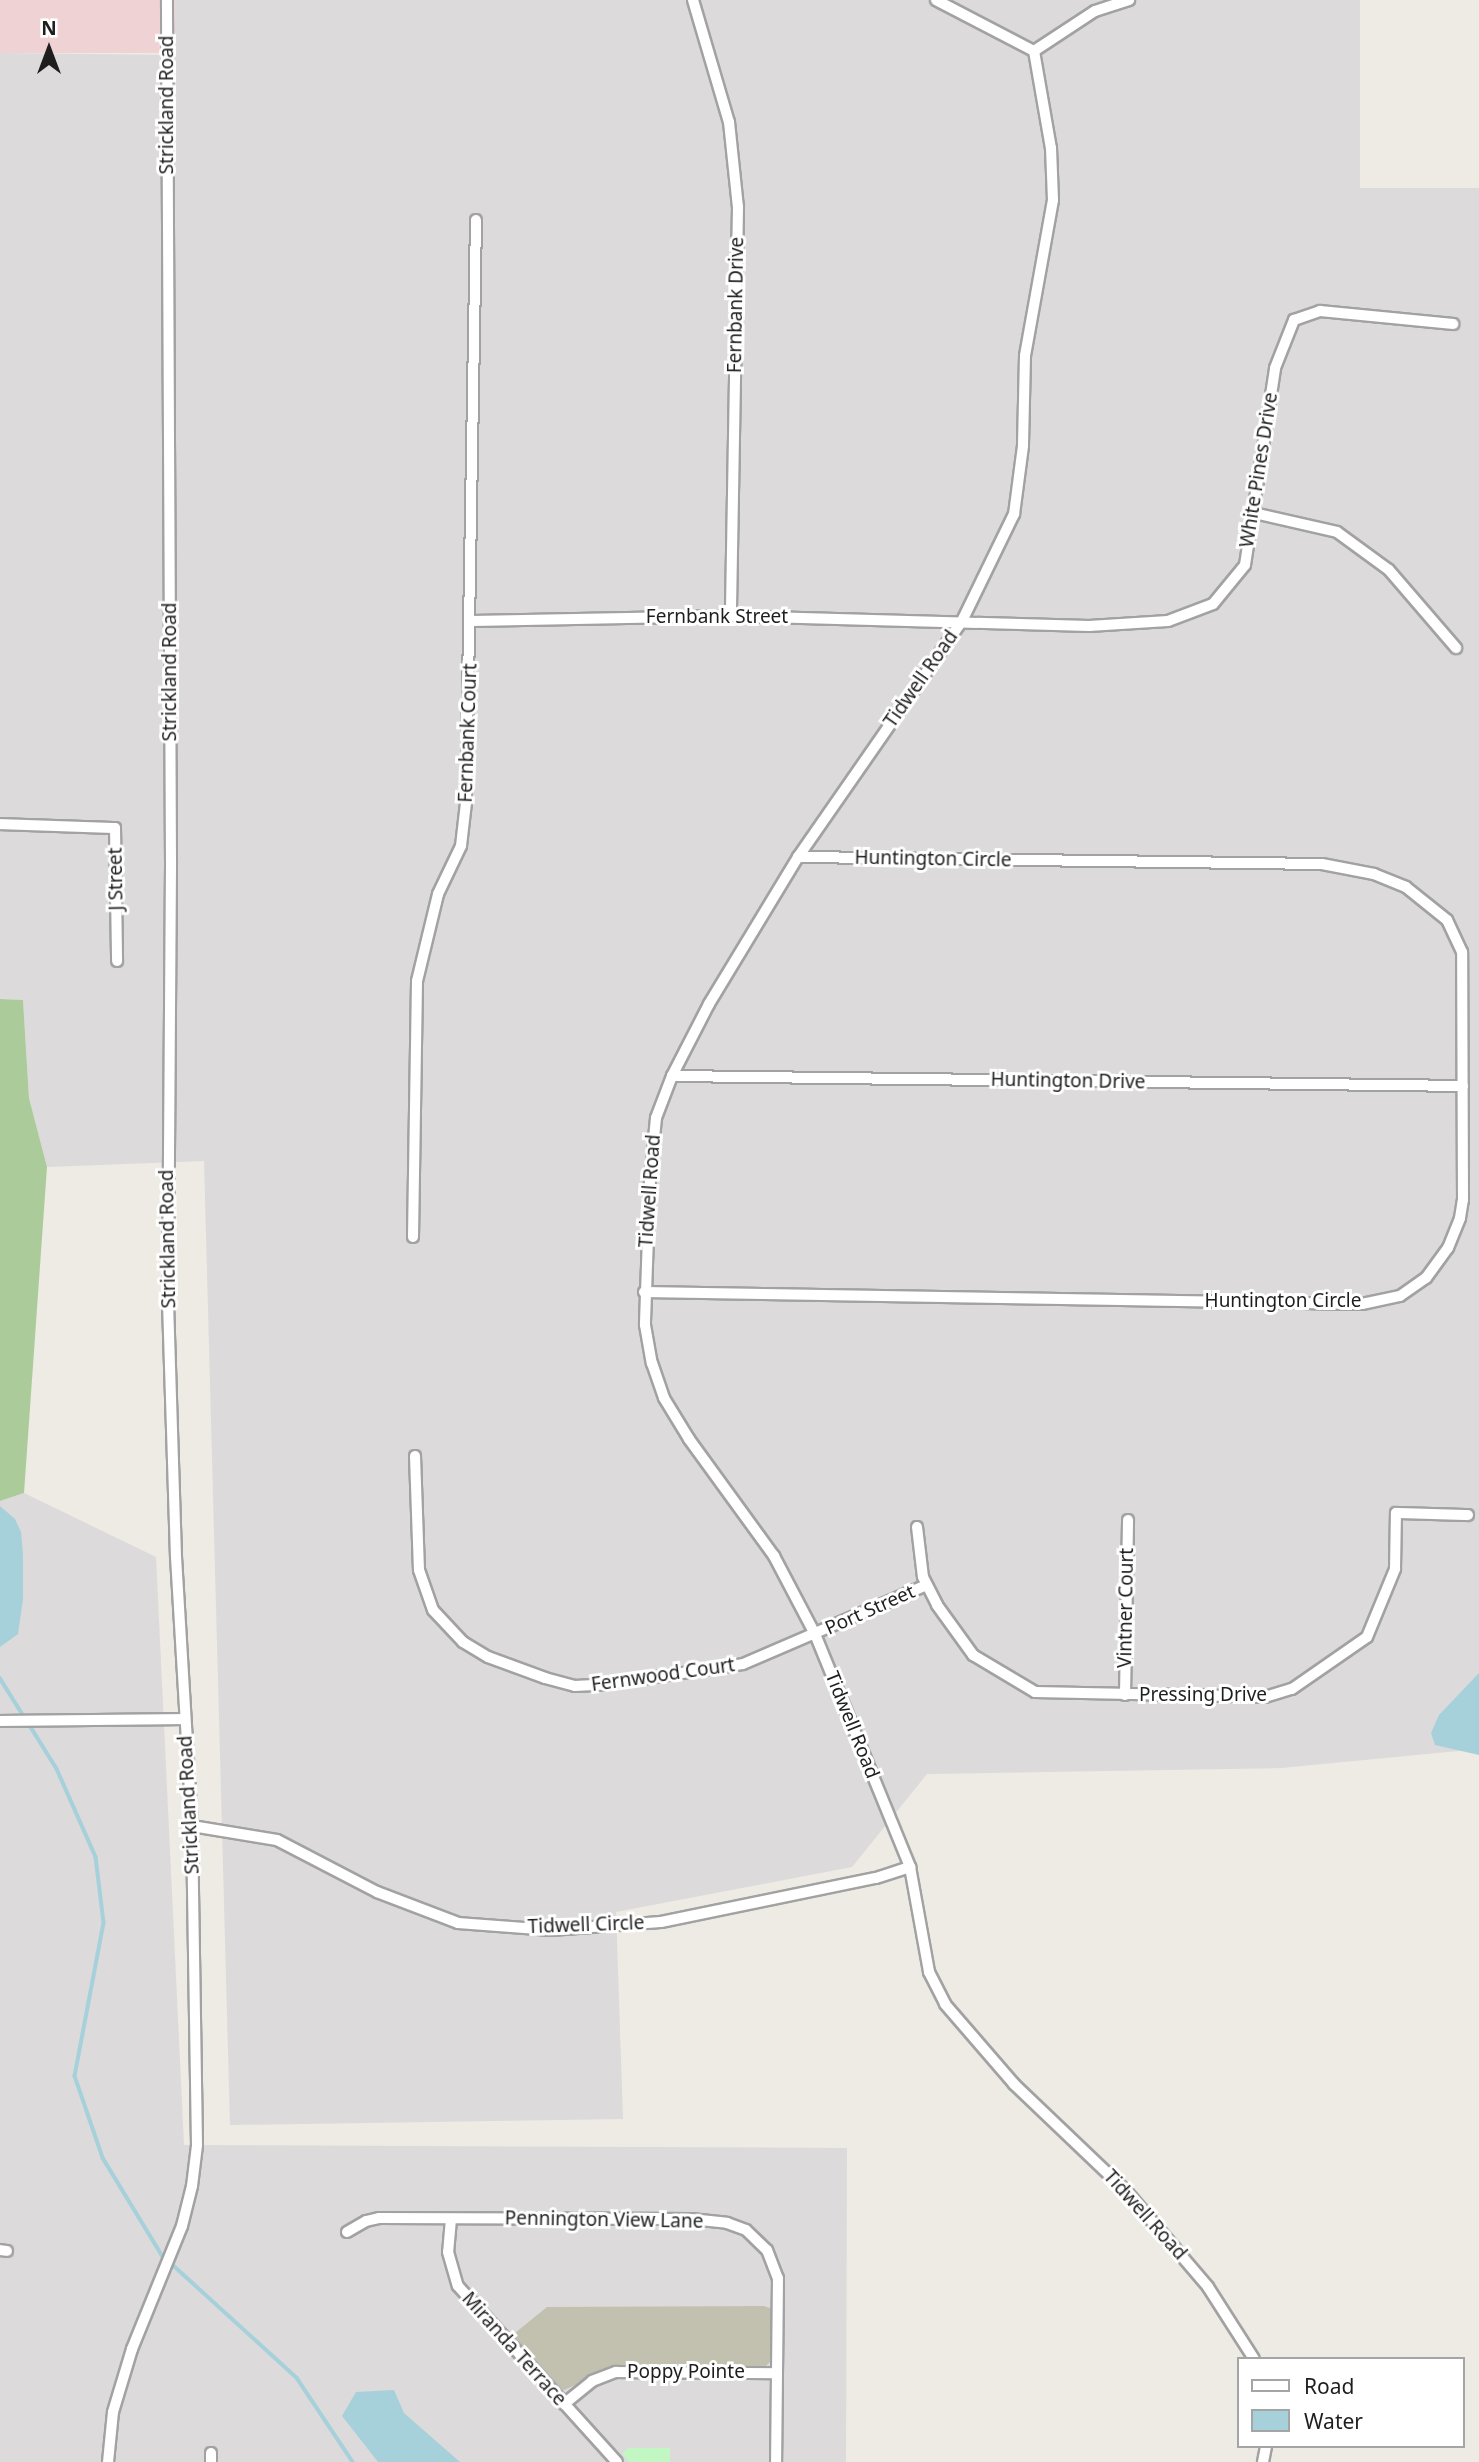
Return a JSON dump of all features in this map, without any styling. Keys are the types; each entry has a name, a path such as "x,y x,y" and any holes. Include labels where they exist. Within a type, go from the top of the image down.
{"street":[{"name":"Strickland Road","path":"108,2462 113,2412 124,2376 183,2226 195,2169 197,2124 192,1826 184,1719 168,1282 171,861 167,0"},
{"name":"Fernbank Drive","path":"693,0 729,122 738,207 731,616"},
{"path":"936,0 1034,51 1095,11 1129,0"},
{"name":"Tidwell Road","path":"1034,51 1052,148 1053,201 1026,356 1023,446 1014,514 962,621 798,857 709,1004 673,1076 656,1118 644,1292 645,1325 652,1363 664,1398 689,1439 774,1556 815,1634 910,1867 929,1972 945,2004 1014,2084 1127,2192 1208,2287 1253,2357"},
{"name":"Fernbank Court","path":"413,1237 417,981 438,894 461,846 466,803 472,621 476,220"},
{"name":"White Pines Drive","path":"962,621 1089,626 1168,621 1213,604 1245,565 1275,368 1294,320 1320,312 1400,316 1453,324"},
{"path":"1254,513 1337,532 1389,570 1455,648"},
{"name":"Fernbank Street","path":"472,621 731,616 962,621"},
{"name":"J Street","path":"0,824 115,828 117,961"},
{"name":"Huntington Circle","path":"644,1292 1362,1304 1400,1296 1414,1288 1438,1266 1460,1218 1464,1200 1462,952 1447,920 1421,897 1374,874 1322,864 798,857"},
{"name":"Huntington Drive","path":"673,1076 1463,1086"},
{"name":"Fernwood Court","path":"415,1456 419,1570 426,1592 433,1610 446,1628 488,1657 575,1686 608,1685 743,1664 815,1634"},
{"name":"Pressing Drive","path":"918,1527 926,1585 973,1655 1035,1692 1265,1697 1292,1689 1367,1637 1395,1569 1396,1513 1468,1515"},
{"name":"Vintner Court","path":"1125,1695 1128,1520"},
{"name":"Port Street","path":"815,1634 926,1585"},
{"path":"0,1721 184,1719"},
{"name":"Tidwell Circle","path":"192,1826 277,1840 377,1892 458,1923 551,1930 661,1922 876,1878 910,1867"},
{"name":"Pennington View Lane","path":"346,2232 374,2218 691,2219 727,2223 746,2230 767,2250 778,2278 776,2462"},
{"name":"Miranda Terrace","path":"451,2218 448,2252 458,2286 617,2462"},
{"name":"Poppy Pointe","path":"564,2404 592,2381 616,2372 777,2373"}],"shaded area":[{"path":"0,0 175,0 175,53 0,53"},
{"path":"175,0 1360,0 1360,188 1479,188 1479,1749 1281,1768 927,1774 852,1867 616,1912 623,2119 230,2125 204,1161 47,1167 29,1098 23,1000 0,999 0,53 174,55"},
{"path":"24,1493 156,1557 184,2145 847,2148 846,2462 0,2462 0,1501"},
{"path":"764,2306 773,2309 773,2359 764,2368 609,2370 564,2390 557,2388 514,2339 515,2333 547,2307"}],"green space":[{"path":"0,999 23,1000 29,1098 47,1167 24,1493 0,1501"},
{"path":"628,2448 670,2448 670,2462 629,2462 622,2454"}],"water":[{"path":"0,1506 15,1519 21,1532 23,1599 18,1634 0,1647"},
{"path":"1479,1673 1479,1755 1435,1745 1431,1733 1439,1715"},
{"path":"394,2390 404,2413 460,2462 378,2462 342,2416 356,2392"}],"waterway":[{"path":"0,1678 25,1718"},
{"path":"29,1724 57,1769 96,1857 104,1923 75,2076 103,2158 162,2255 297,2378 353,2462"}]}
